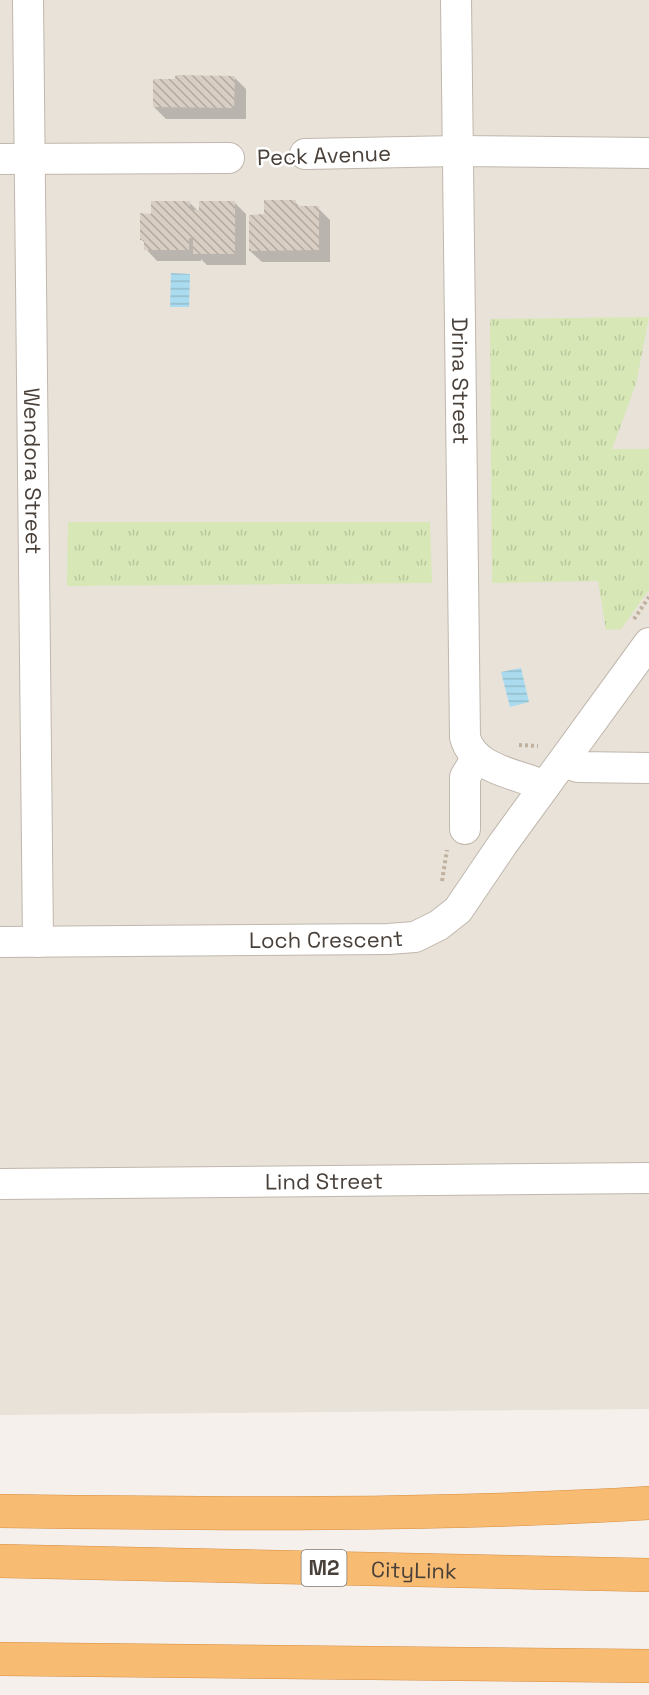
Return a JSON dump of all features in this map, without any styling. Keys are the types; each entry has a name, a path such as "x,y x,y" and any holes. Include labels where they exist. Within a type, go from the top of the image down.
{"highway":[{"path":"0,1511 359,1514 489,1511 649,1503"},
{"name":"CityLink","path":"0,1561 649,1575"},
{"path":"0,1659 649,1666"}],"street":[{"name":"Wendora Street","path":"28,0 14,159 38,942"},
{"name":"Drina Street","path":"456,0 464,721 467,744 477,757"},
{"name":"Peck Avenue","path":"305,154 458,151 649,153"},
{"name":"Peck Avenue","path":"14,159 229,158"},
{"name":"Loch Crescent","path":"0,942 415,937 439,925 458,910 532,782 639,634"},
{"path":"552,754 578,768 649,768"},
{"path":"465,829 465,777 477,757 487,764 532,782"},
{"name":"Lind Street","path":"0,1184 649,1178"}],"path":[{"name":"Peck Avenue","path":"229,158 287,158 305,154"},
{"path":"639,634 649,597"},
{"path":"532,782 552,754"},
{"path":"441,887 448,878"}],"shaded area":[{"path":"0,0 649,0 649,1409 0,1415"}],"green space":[{"path":"649,317 636,384 612,449 649,449 649,590 621,629 606,630 598,581 492,583 490,319"},
{"path":"68,522 430,522 432,583 67,586"}],"water":[{"path":"171,273 190,274 189,307 170,307"},
{"path":"521,668 529,702 510,707 501,672"}],"building":[{"path":"176,75 235,76 234,108 153,107 153,79 174,79"},
{"path":"264,200 296,200 295,206 319,206 319,250 249,251 249,215 264,214"},
{"path":"151,201 190,201 190,210 199,210 199,201 235,201 235,254 193,254 193,238 189,238 189,250 144,250 144,240 140,240 140,213 151,214"}]}
